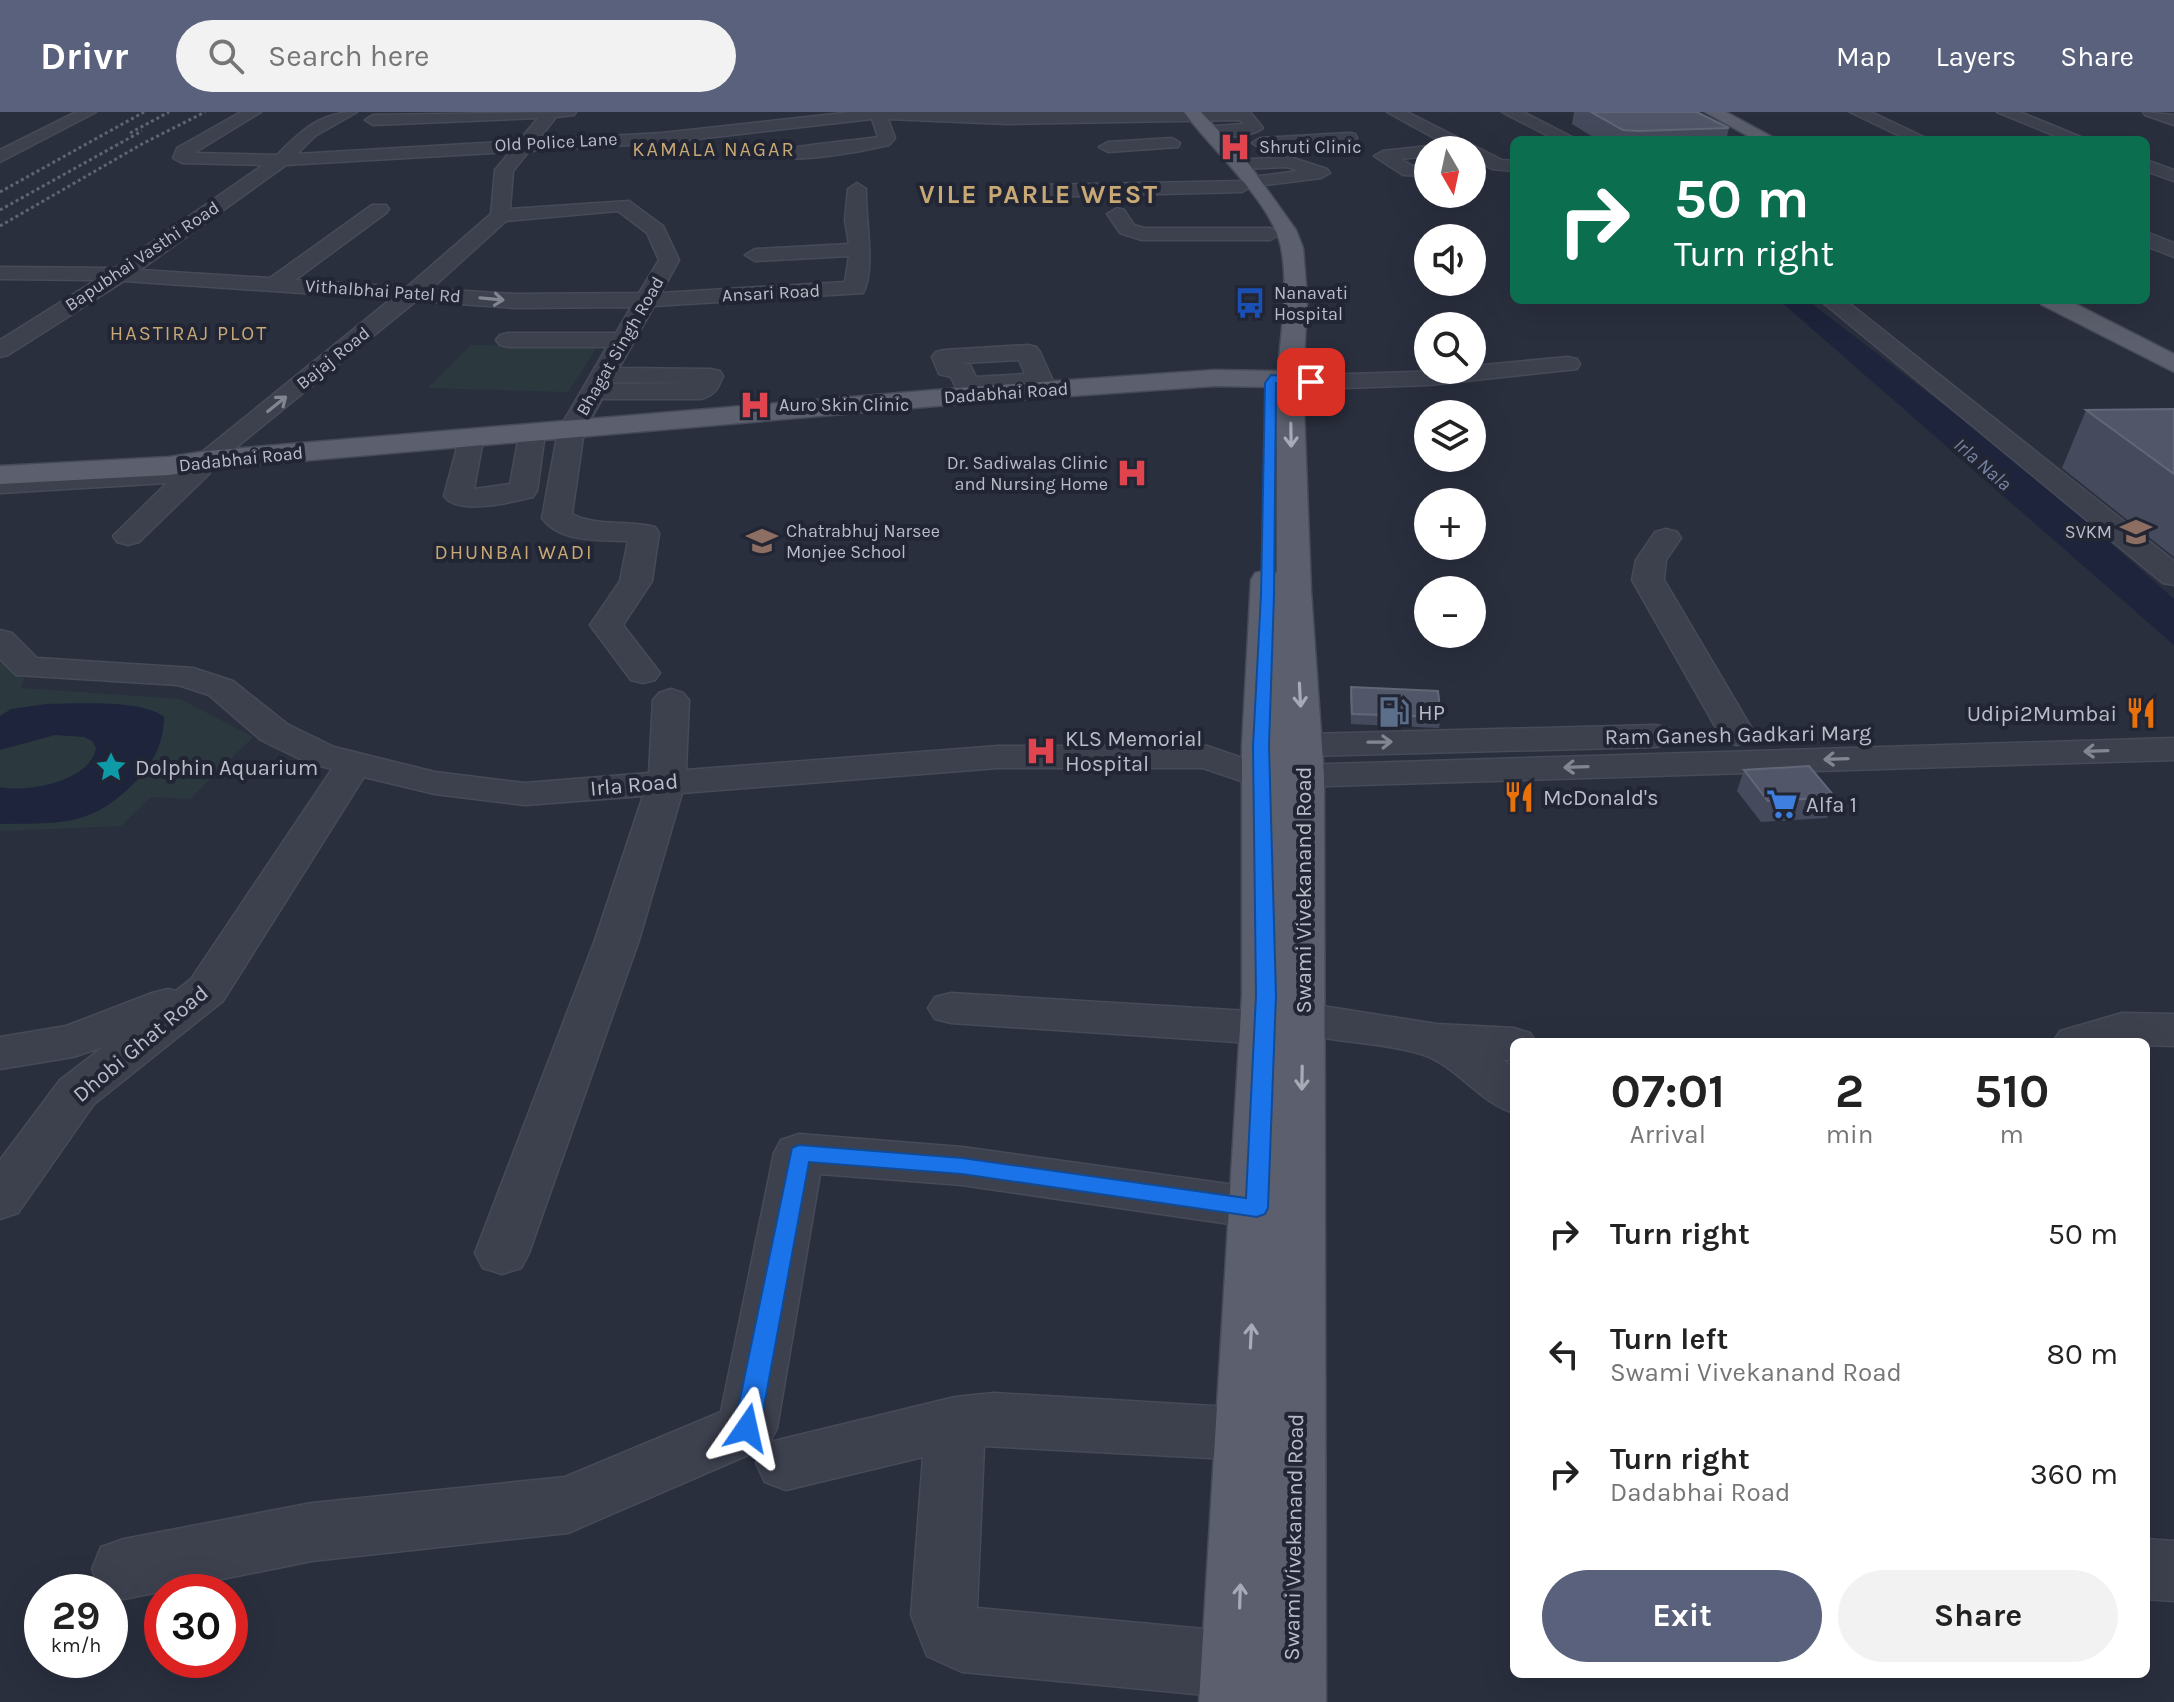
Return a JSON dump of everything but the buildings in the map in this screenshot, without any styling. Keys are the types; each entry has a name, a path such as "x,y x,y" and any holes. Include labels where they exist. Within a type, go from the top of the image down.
{"main road":[{"path":"1691,112 1736,136"},
{"path":"1713,112 1761,136"},
{"name":"Swami Vivekanand Road","path":"1214,143 1261,208 1270,234 1275,251 1277,300 1287,381"},
{"name":"Swami Vivekanand Road","path":"1214,143 1286,230 1292,248 1295,298 1267,595 1282,760 1290,1702"},
{"path":"2058,304 2174,364"},
{"path":"2092,304 2174,346"},
{"name":"Dadabhai Road","path":"197,464 530,443 571,434 969,390 1215,378 1287,381"},
{"name":"Dadabhai Road","path":"197,464 1139,388 1287,381"},
{"path":"0,475 197,464"},
{"name":"Swami Vivekanand Road","path":"1236,1684 1257,1208 1284,1023"}],"street":[{"path":"0,159 88,112"},
{"path":"217,141 253,112"},
{"name":"Bapubhai Vasthi Road","path":"119,275 285,146 349,112"},
{"path":"1395,112 1442,136"},
{"path":"1510,112 1561,136"},
{"path":"1858,112 1913,136"},
{"path":"2005,112 2069,136"},
{"path":"2151,112 2174,120"},
{"path":"780,153 822,151 883,141 887,138 877,113"},
{"name":"Old Police Lane","path":"285,146 662,138 877,113 992,116 1214,143"},
{"path":"500,216 504,170 525,143 563,118"},
{"path":"373,120 563,118"},
{"path":"250,134 232,136 190,149 183,152 182,158 285,146"},
{"path":"1108,147 1349,138"},
{"path":"217,141 285,146"},
{"path":"1207,198 1214,143"},
{"path":"1041,191 1214,143 1278,144"},
{"path":"1414,153 1383,156 1414,171"},
{"path":"1486,157 1506,165"},
{"path":"1486,166 1506,165"},
{"path":"2150,167 2174,176"},
{"path":"2150,184 2174,182"},
{"path":"755,255 860,249 849,226 857,189"},
{"name":"Bhagat Singh Road","path":"500,216 622,205 656,230 669,260 571,434 557,518 581,530 644,533 636,581 606,625 643,673"},
{"path":"276,284 379,209"},
{"path":"1117,214 1127,229 1142,234 1270,234"},
{"name":"Bajaj Road","path":"128,536 197,464 414,292 500,216"},
{"path":"2150,240 2174,251"},
{"name":"Ansari Road","path":"635,321 855,288 860,249"},
{"path":"0,273 93,280"},
{"name":"Vithalbhai Patel Rd","path":"93,280 119,275 576,304"},
{"path":"0,288 67,287 93,280"},
{"name":"Bapubhai Vasthi Road","path":"0,350 93,280"},
{"path":"539,304 522,323 595,324 598,328"},
{"path":"576,304 635,321"},
{"path":"576,304 610,307 598,328"},
{"path":"1836,304 2174,576"},
{"path":"514,334 598,328 635,321"},
{"path":"969,390 961,370 948,369 944,357 1039,347 1050,386"},
{"path":"1287,381 1429,378 1568,364"},
{"path":"469,448 458,496 464,499 523,491 530,443"},
{"path":"0,468 197,464"},
{"path":"0,485 197,464"},
{"path":"1666,538 1651,560 1648,580 1737,734"},
{"name":"Irla Road","path":"4,653 28,668 181,675 221,688 274,732 321,755 435,783 525,794 998,757 1282,760"},
{"path":"502,1253 617,940 667,781 671,700"},
{"name":"Ram Ganesh Gadkari Marg","path":"1282,760 1737,734 2174,722"},
{"name":"Ram Ganesh Gadkari Marg","path":"1282,760 2174,749"},
{"name":"Dhobi Ghat Road","path":"0,1199 77,1092 207,990 354,763"},
{"path":"0,1053 73,1041 207,990"},
{"path":"951,1008 1284,1023 1435,1040 1510,1044"},
{"path":"2090,1038 2122,1029 2174,1030"},
{"path":"1435,1040 1489,1073 1510,1092"},
{"path":"124,1569 312,1532 568,1505 747,1428 799,1153 962,1166 1257,1208"},
{"path":"786,1463 955,1423 994,1419 1247,1434"},
{"path":"955,1423 944,1615 950,1633 962,1639 1236,1684"},
{"path":"2150,1569 2174,1571"}],"shaded area":[{"path":"471,345 597,347 568,392 427,388"},
{"name":"Dolphin Aquarium","path":"0,658 24,678 21,688 180,699 253,737 190,799 151,797 121,826 0,831"}],"water":[{"name":"Irla Nala","path":"1784,304 1812,304 2022,465 2174,599 2174,645"},
{"path":"46,704 124,705 154,711 164,717 158,749 139,778 107,806 92,814 60,822 0,824 0,787 26,788 57,782 83,769 92,759 96,748 92,741 84,737 55,735 0,750 0,716 11,709"}],"railway":[{"path":"0,192 144,112"},
{"path":"130,133 169,112"},
{"path":"0,226 142,144 205,112"},
{"path":"0,210 142,131"}],"place":[{"name":"Shruti Clinic","path":"1235,147"},
{"name":"Nanavati Hospital","path":"1250,303"},
{"name":"Auro Skin Clinic","path":"755,405"},
{"name":"Dr. Sadiwalas Clinic and Nursing Home","path":"1132,473"},
{"name":"SVKM","path":"2136,532"},
{"name":"Chatrabhuj Narsee Monjee School","path":"762,541"},
{"name":"HP","path":"1394,712"},
{"name":"Udipi2Mumbai","path":"2141,713"},
{"name":"KLS Memorial Hospital","path":"1041,751"},
{"name":"Dolphin Aquarium","path":"111,767"},
{"name":"McDonald's","path":"1519,797"},
{"name":"Alfa 1","path":"1782,804"}],"district":[{"name":"KAMALA NAGAR","path":"714,149"},
{"name":"VILE PARLE WEST","path":"1039,194"},
{"name":"HASTIRAJ PLOT","path":"189,333"},
{"name":"DHUNBAI WADI","path":"514,552"}],"route":[{"path":"747,1428 799,1153 962,1166 1257,1208 1266,995 1261,746 1270,383 1271,378 1311,382"}]}
